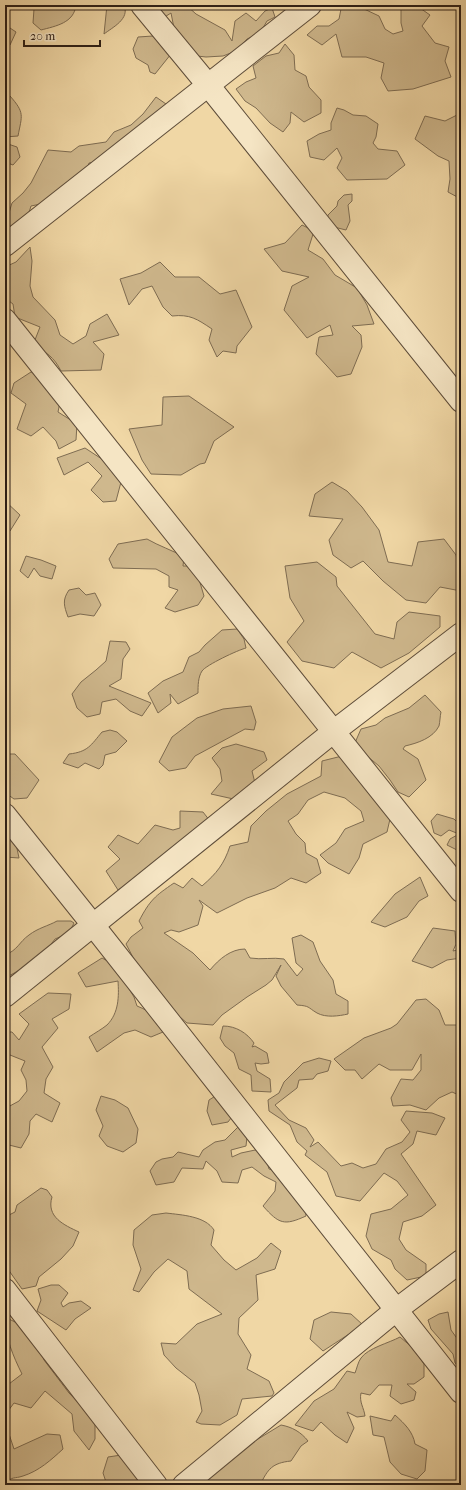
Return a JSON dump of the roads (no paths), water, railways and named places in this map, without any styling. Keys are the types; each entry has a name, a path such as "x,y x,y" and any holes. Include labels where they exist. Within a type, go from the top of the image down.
{"street":[{"path":"142,5 208,85 461,401"},
{"path":"5,245 310,5"},
{"path":"5,320 461,890"},
{"path":"5,996 334,732 461,634"},
{"path":"5,815 461,1392"},
{"path":"184,1485 396,1310 461,1261"},
{"path":"5,1290 156,1485"}]}
